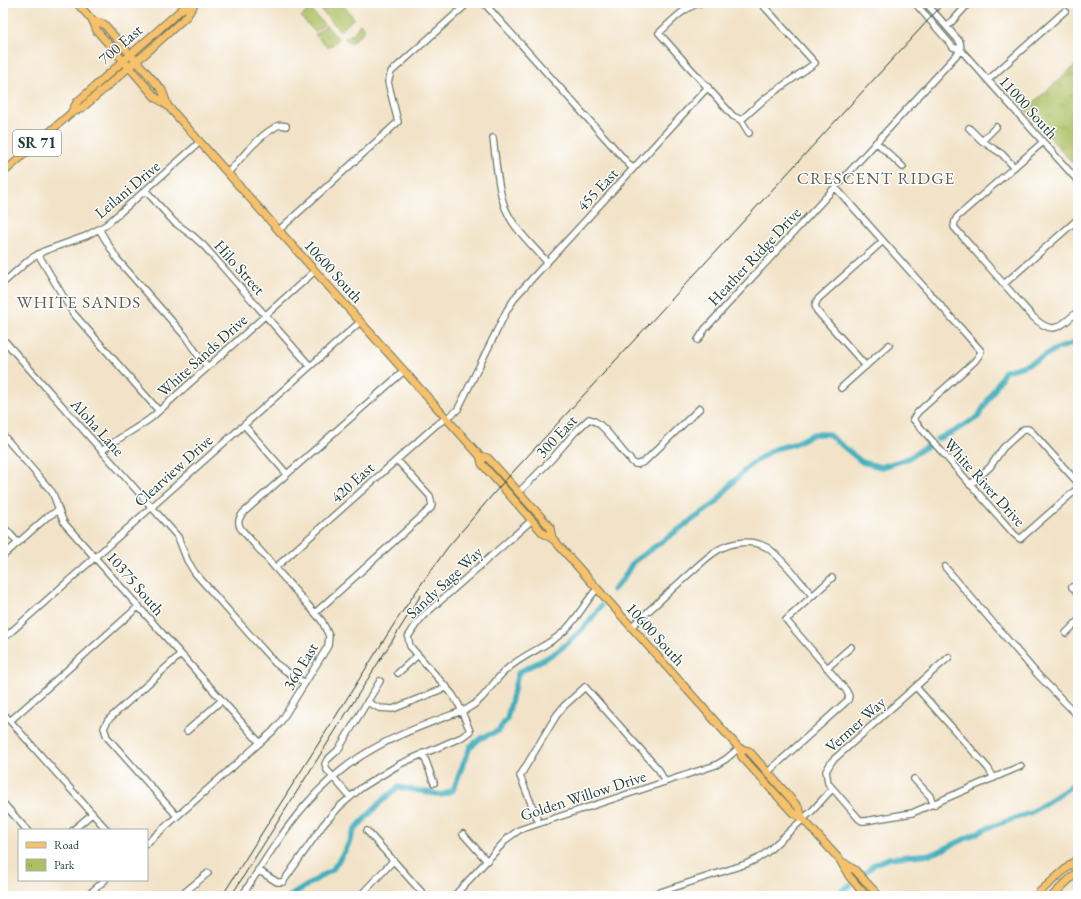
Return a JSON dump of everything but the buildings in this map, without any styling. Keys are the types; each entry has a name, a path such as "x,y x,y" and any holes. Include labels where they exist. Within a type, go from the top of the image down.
{"main road":[{"name":"10600 South","path":"77,3 93,21 97,31 155,97 168,105 480,456 482,464 543,533 552,538 739,748 742,757 793,813 803,820 840,860 849,876 866,896"},
{"name":"700 East","path":"71,114 77,102 123,60 182,8 195,4"},
{"name":"700 East","path":"3,173 71,114 82,108 144,55 187,16 195,4"},
{"name":"10600 South","path":"93,21 104,24 162,90 168,105"},
{"name":"10600 South","path":"480,456 488,458 550,527 552,538"},
{"name":"10600 South","path":"739,748 749,751 768,772 799,808 803,820"},
{"path":"1035,896 1078,858"},
{"name":"10600 South","path":"840,860 855,870 879,896"},
{"path":"1064,884 1078,866"},
{"path":"1052,896 1078,871"},
{"path":"856,884 865,888 872,896"}],"street":[{"path":"278,230 398,122 388,82 391,72 468,3"},
{"path":"484,3 633,168"},
{"path":"700,3 683,11 659,33 733,116 741,120 749,133"},
{"name":"11000 South","path":"915,3 953,47 961,50 1078,181"},
{"name":"11000 South","path":"926,3 960,42 961,50"},
{"path":"947,27 969,3"},
{"path":"741,120 767,97 815,63 765,4"},
{"path":"988,80 1065,11"},
{"name":"Heather Ridge Drive","path":"698,340 705,329 961,50"},
{"name":"455 East","path":"507,310 517,296 547,262 708,87"},
{"path":"228,173 245,154 272,129 280,125 286,126"},
{"path":"982,142 996,127"},
{"path":"969,128 982,142 998,151 1014,167"},
{"path":"493,138 502,200 507,214 515,226 547,262"},
{"name":"Leilani Drive","path":"3,283 38,254 86,236 114,219 200,142"},
{"path":"876,142 903,167"},
{"path":"1043,142 957,217 954,227 1036,320 1048,327 1055,328 1061,326 1078,311"},
{"path":"835,187 883,240 818,299 815,305 817,311 866,366"},
{"name":"Hilo Street","path":"146,191 174,222 199,241 310,366"},
{"path":"1004,284 1078,219"},
{"path":"99,229 117,259 184,336 208,367"},
{"name":"White River Drive","path":"883,240 981,351 975,361 912,419 1020,539 1078,488"},
{"path":"38,254 73,313 159,411"},
{"name":"White Sands Drive","path":"102,451 114,441 144,423 159,411 315,271"},
{"name":"420 East","path":"275,568 436,425 458,409 507,310"},
{"name":"Clearview Drive","path":"3,639 360,322"},
{"name":"Aloha Lane","path":"3,339 174,532 181,543 187,560 195,573 275,663 305,683"},
{"path":"841,388 889,345"},
{"path":"244,425 287,474 404,370"},
{"name":"300 East","path":"519,492 589,419 593,420 604,430 630,460 635,464 639,464 644,462 700,408"},
{"path":"970,485 990,467 1003,448 1024,429 1032,432 1078,483"},
{"name":"10375 South","path":"3,435 46,484 56,501 61,517 66,524 260,743"},
{"path":"315,613 429,511 432,504 430,496 397,460"},
{"name":"360 East","path":"148,842 260,743 280,723 326,650 329,641 325,626 242,530 238,522 243,513 287,474"},
{"path":"3,556 47,517 59,510"},
{"name":"Sandy Sage Way","path":"423,753 462,737 470,731 462,711 447,687 410,646 408,641 409,634 415,626 532,520"},
{"path":"3,526 18,543"},
{"path":"631,627 711,554 733,544 757,544 770,550 812,595"},
{"path":"945,567 1038,675 1078,716"},
{"path":"768,772 848,700 848,693 786,620 832,578"},
{"path":"1072,588 1078,593"},
{"path":"242,896 292,820 332,777 356,759 390,739 462,711 481,700 501,675 514,663 554,640 565,631 597,589"},
{"path":"10,721 139,606"},
{"path":"1066,633 1078,621"},
{"path":"827,668 851,647"},
{"path":"177,816 107,737 104,728 108,720 182,654"},
{"path":"398,673 418,655"},
{"name":"Vermer Way","path":"832,789 826,777 826,771 832,761 949,657"},
{"path":"350,797 332,777 326,768 326,762 338,750 380,681"},
{"path":"367,702 379,708 393,709 447,687"},
{"path":"539,823 520,776 556,716 585,687 659,770 665,782"},
{"path":"916,687 988,768 994,778"},
{"path":"187,731 222,700"},
{"path":"3,713 106,829"},
{"name":"Golden Willow Drive","path":"454,896 515,832 716,765 739,748"},
{"path":"258,870 278,882 284,881 315,834 331,816 350,797 380,775 400,764 423,753 434,783"},
{"path":"648,896 757,859 803,820 832,789 862,821 912,813 934,805 1020,766"},
{"path":"914,779 930,796 934,805"},
{"path":"3,803 26,829"},
{"path":"74,829 92,814"},
{"path":"367,831 425,896"},
{"path":"463,834 487,861"},
{"path":"360,896 393,860"},
{"path":"180,896 208,873"},
{"path":"87,896 104,881"}],"green space":[{"path":"319,3 341,3 354,18 340,31 317,5"},
{"path":"310,9 324,24 315,32 301,17"},
{"path":"360,24 365,30 350,44 345,38 354,33"},
{"path":"326,25 339,39 328,48 315,35"},
{"path":"1078,63 1078,169 1025,110"}],"waterway":[{"path":"937,439 953,432 978,417 1005,371 1023,366 1056,349 1078,342"},
{"path":"613,590 623,579 633,562 716,503 731,484 750,465 774,449 794,444 813,434 828,434 862,462 881,467 907,459 929,445"},
{"path":"290,896 333,869 346,849 355,829 398,787 442,795 453,790 470,747 481,738 498,731 507,719 518,673 549,657 567,644 585,626 601,606"},
{"path":"865,873 875,864 889,858 931,854 987,828 1030,813 1078,781"},
{"path":"834,896 850,885"}],"tram line":[{"path":"222,896 396,621 448,547 501,485 944,3"},
{"path":"231,896 421,595"}],"district":[{"name":"CRESCENT RIDGE","path":"876,178"},
{"name":"WHITE SANDS","path":"79,302"}]}
